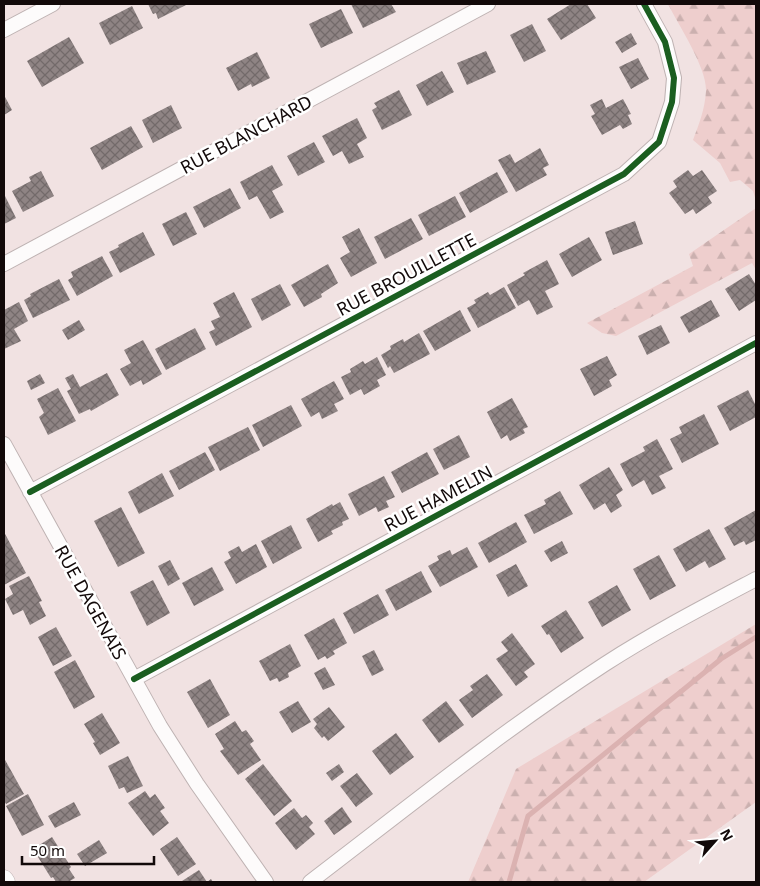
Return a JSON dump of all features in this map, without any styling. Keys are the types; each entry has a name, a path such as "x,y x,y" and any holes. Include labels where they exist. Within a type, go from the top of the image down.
{"street":[{"path":"4,30 53,4"},
{"name":"RUE BLANCHARD","path":"4,264 488,4"},
{"name":"RUE BROUILLETTE","path":"30,492 624,174 659,142 672,102 674,78 665,42 644,4"},
{"name":"RUE HAMELIN","path":"134,679 756,343"},
{"name":"RUE DAGENAIS","path":"4,444 160,726 197,784 266,882"},
{"path":"310,882 511,728 598,669 679,620 756,580"}],"green space":[{"path":"668,4 756,4 756,201 753,191 740,180 730,182 720,163 693,140 704,104 705,82 692,47"},
{"path":"756,208 756,270 752,263 616,336 602,333 587,323 693,266 689,254"},
{"path":"756,624 756,802 644,882 468,882 516,769"}],"building":[{"path":"148,4 188,4 158,19 156,13 153,14"},
{"path":"351,4 391,4 396,12 363,28"},
{"path":"571,4 587,4 596,18 561,40 547,19"},
{"path":"132,6 143,28 110,45 99,23"},
{"path":"341,9 353,33 321,48 309,24"},
{"path":"532,24 546,51 524,62 510,35"},
{"path":"631,33 637,44 622,53 615,42"},
{"path":"69,37 84,63 42,87 27,61"},
{"path":"486,51 496,72 467,85 457,63"},
{"path":"257,52 270,78 252,87 251,84 238,91 226,68"},
{"path":"638,58 649,79 631,89 619,67"},
{"path":"442,71 454,92 427,106 416,85"},
{"path":"399,90 412,115 382,130 372,110 377,107 374,103"},
{"path":"4,95 12,110 4,115"},
{"path":"602,99 606,108 623,99 631,114 628,115 632,124 623,129 620,125 602,135 591,116 595,114 590,105"},
{"path":"171,105 182,128 153,143 142,120"},
{"path":"357,118 367,138 357,144 364,157 349,164 342,151 333,156 322,136"},
{"path":"131,126 143,147 102,170 90,148"},
{"path":"314,142 325,162 298,176 287,156"},
{"path":"540,148 549,165 543,168 547,175 516,192 498,160 510,154 515,163"},
{"path":"272,165 283,185 272,191 284,212 270,219 257,196 249,200 240,182"},
{"path":"688,170 693,176 702,170 717,191 708,197 712,203 696,214 693,209 685,214 669,193 677,187 673,181"},
{"path":"41,171 54,196 23,212 12,191 31,181 29,177"},
{"path":"497,172 508,192 470,213 459,193"},
{"path":"230,188 241,208 204,228 193,207"},
{"path":"4,194 16,218 4,224"},
{"path":"455,196 466,217 429,236 418,215"},
{"path":"186,212 197,234 173,246 162,224"},
{"path":"411,218 423,239 385,259 374,237"},
{"path":"635,221 643,244 613,255 605,232"},
{"path":"359,228 377,263 351,277 340,258 350,252 342,237"},
{"path":"143,232 155,255 120,273 109,252"},
{"path":"589,237 602,260 572,277 559,254"},
{"path":"102,256 113,276 77,296 68,280 73,277 71,272"},
{"path":"547,260 559,284 545,291 553,307 537,315 529,300 518,306 507,285 525,275 523,273"},
{"path":"328,264 338,283 321,294 322,297 304,307 291,285"},
{"path":"749,274 756,285 756,300 739,311 725,289"},
{"path":"59,279 70,300 33,318 24,300 31,296 30,294"},
{"path":"280,284 291,305 262,321 251,299"},
{"path":"504,287 516,308 478,328 467,308 476,303 474,300 488,292 490,295"},
{"path":"234,292 252,327 216,346 209,332 215,329 211,321 220,317 213,303"},
{"path":"711,300 720,316 689,333 680,317"},
{"path":"19,302 28,321 14,329 21,341 4,349 4,310"},
{"path":"460,310 471,331 435,351 423,331"},
{"path":"79,320 85,330 68,340 62,330"},
{"path":"661,325 670,343 647,355 638,336"},
{"path":"195,328 206,349 166,370 155,349"},
{"path":"419,333 430,354 394,373 390,366 388,368 381,355 391,349 390,346 403,339 404,342"},
{"path":"143,340 162,374 143,385 141,380 130,386 120,369 131,363 124,350"},
{"path":"607,356 617,375 609,380 612,386 594,396 580,369"},
{"path":"377,357 386,375 377,380 380,386 364,395 361,389 350,395 341,377 351,372 350,369 363,361 365,364"},
{"path":"107,373 119,395 91,411 90,409 79,414 67,391 71,389 65,378 73,374 80,387"},
{"path":"40,374 45,383 31,390 27,381"},
{"path":"334,381 344,399 334,404 338,411 322,419 319,412 311,417 301,399"},
{"path":"58,388 76,421 48,435 39,417 44,413 37,399"},
{"path":"748,390 756,406 756,417 730,431 717,406"},
{"path":"512,398 528,427 523,429 525,433 510,441 507,435 501,439 487,412"},
{"path":"291,405 302,426 263,447 252,425"},
{"path":"704,414 719,444 682,463 670,439 682,433 679,427"},
{"path":"248,427 260,450 220,471 208,447"},
{"path":"459,435 470,457 444,470 433,449"},
{"path":"657,439 673,469 659,476 666,488 652,495 644,480 632,487 620,464 645,451 643,447"},
{"path":"205,452 215,470 179,490 169,471"},
{"path":"427,452 439,474 402,493 391,472"},
{"path":"609,467 623,490 616,495 622,506 611,513 605,503 594,510 579,485"},
{"path":"162,473 174,496 139,514 128,492"},
{"path":"384,476 395,497 386,501 389,507 378,512 376,507 359,516 348,494"},
{"path":"560,491 573,514 534,534 524,515 546,504 544,500"},
{"path":"340,502 349,519 342,522 343,525 331,531 333,534 318,542 306,519 332,504 333,506"},
{"path":"121,507 145,553 118,567 94,521"},
{"path":"756,510 756,540 746,545 744,541 734,546 724,528"},
{"path":"516,522 527,542 489,563 478,543"},
{"path":"291,525 302,548 273,564 261,541"},
{"path":"709,529 726,559 709,568 705,561 686,572 673,549"},
{"path":"4,532 26,573 4,585"},
{"path":"562,541 568,553 551,562 544,551"},
{"path":"256,544 267,567 236,584 224,562 231,558 228,552 239,546 242,552"},
{"path":"467,547 478,567 440,587 428,566 439,560 437,556 450,550 452,555"},
{"path":"659,555 676,586 650,600 633,569"},
{"path":"170,560 180,579 168,586 158,566"},
{"path":"516,564 528,586 508,597 496,575"},
{"path":"212,567 224,590 194,606 182,583"},
{"path":"421,571 432,592 396,611 385,590"},
{"path":"29,576 42,601 39,602 46,616 30,625 23,610 13,615 5,599 13,594 9,586"},
{"path":"153,580 170,613 147,626 130,592"},
{"path":"617,585 631,610 602,627 588,602"},
{"path":"378,594 389,615 354,634 343,613"},
{"path":"566,610 584,638 561,653 549,634 547,635 541,626"},
{"path":"334,618 347,643 333,651 335,654 327,659 325,656 318,660 304,635"},
{"path":"56,627 72,656 53,666 38,637"},
{"path":"512,633 535,664 524,672 528,677 516,686 496,659 508,651 501,642"},
{"path":"290,644 301,666 288,673 289,677 279,682 277,678 270,681 259,661"},
{"path":"374,650 384,670 372,676 362,656"},
{"path":"75,660 95,697 74,709 54,672"},
{"path":"325,667 335,685 323,690 314,673"},
{"path":"487,674 503,695 472,718 459,700 473,690 470,686"},
{"path":"210,679 230,715 208,728 187,692"},
{"path":"298,701 311,722 292,733 279,712"},
{"path":"446,701 464,725 439,743 422,720"},
{"path":"329,707 345,727 328,741 324,736 322,738 314,728 317,724 313,719"},
{"path":"102,713 120,743 100,755 93,743 95,742 84,724"},
{"path":"235,721 242,732 246,730 254,741 250,744 261,760 238,775 220,751 224,749 215,734"},
{"path":"396,733 414,757 390,775 372,751"},
{"path":"128,756 143,786 127,793 124,787 119,789 108,766"},
{"path":"4,758 24,794 6,804 4,801"},
{"path":"263,764 292,801 274,816 245,779"},
{"path":"339,764 344,772 332,781 326,773"},
{"path":"357,773 373,794 356,807 340,786"},
{"path":"145,791 150,798 155,794 165,808 160,811 169,823 153,836 128,803"},
{"path":"28,794 44,825 22,836 6,806"},
{"path":"74,802 81,815 55,828 48,816"},
{"path":"342,807 352,822 334,835 324,821"},
{"path":"294,808 302,818 306,815 313,823 309,827 315,834 296,850 275,823"},
{"path":"52,837 71,867 69,869 75,878 68,882 56,882 53,877 51,878 33,849"},
{"path":"177,837 196,864 178,876 160,849"},
{"path":"99,840 107,853 85,866 77,854"},
{"path":"199,870 207,882 182,881"}],"waterway":[{"path":"509,882 528,816 721,659 756,637"}],"cycle path":[{"path":"30,492 624,174 659,142 672,102 674,78 665,42 644,4"},
{"path":"134,679 756,343"}]}
